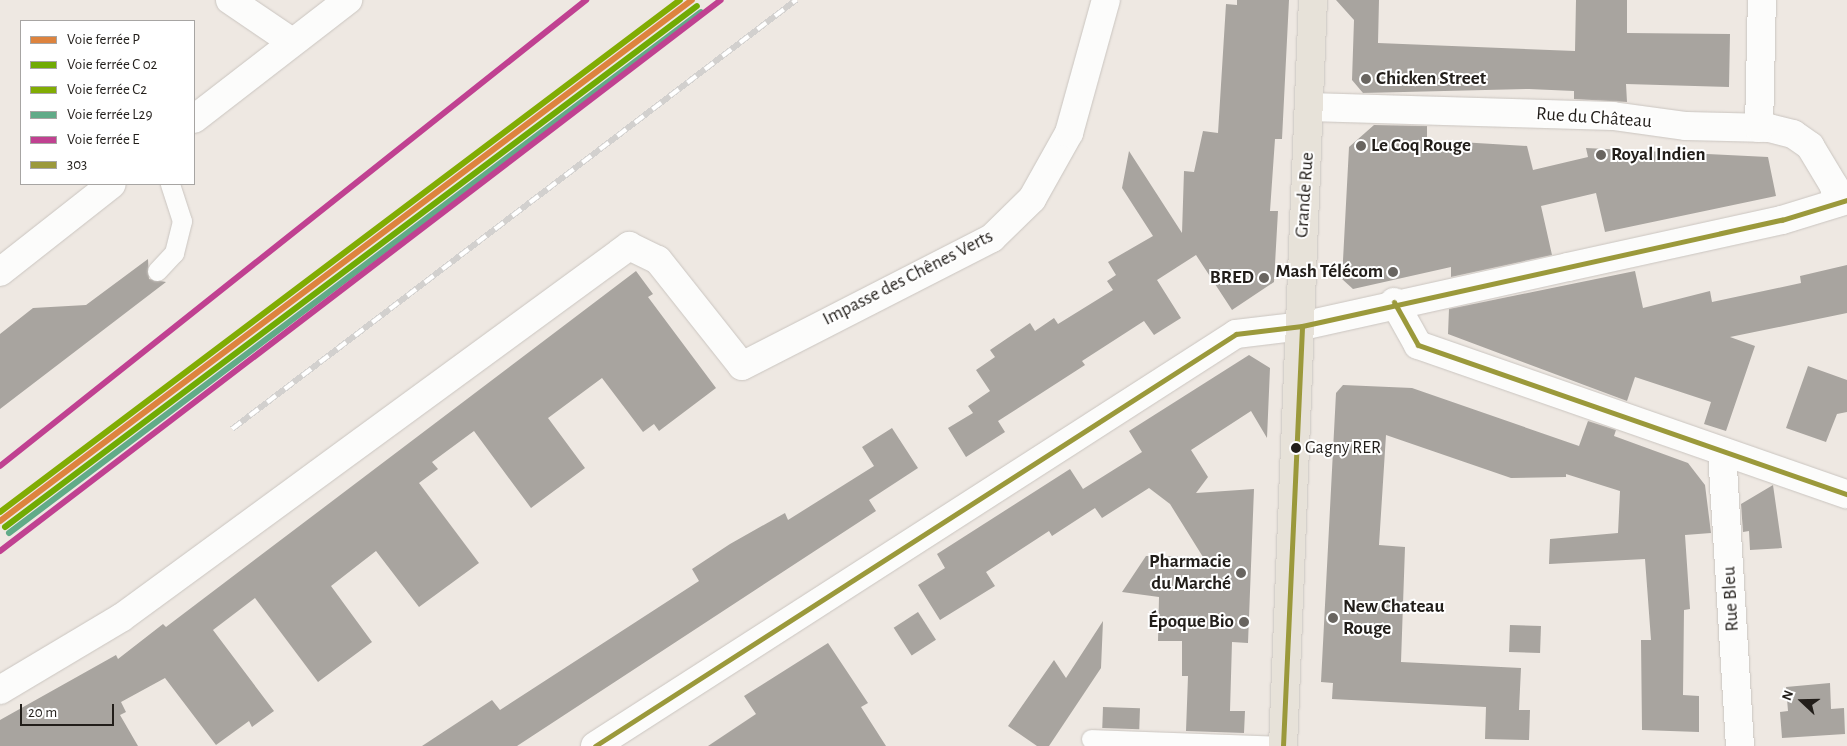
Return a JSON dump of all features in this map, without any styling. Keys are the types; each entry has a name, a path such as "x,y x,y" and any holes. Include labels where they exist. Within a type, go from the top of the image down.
{"main road":[{"name":"Grande Rue","path":"1282,746 1302,326 1313,1"}],"street":[{"path":"230,0 292,42"},
{"path":"195,119 348,0"},
{"name":"Impasse des Chênes Verts","path":"0,690 121,618 629,246 658,260 742,366 762,354 992,238 1032,199 1069,133 1106,0"},
{"path":"1759,128 1762,0"},
{"name":"Rue du Château","path":"1309,107 1613,116 1686,126 1759,128 1793,134 1810,146 1842,202"},
{"path":"0,272 111,185"},
{"path":"595,746 1236,334 1302,326 1394,302 1782,220 1842,202"},
{"path":"1394,302 1418,345 1847,494"},
{"name":"Rue Bleu","path":"1722,452 1740,746"}],"lane":[{"path":"157,272 174,253 182,221 170,185"},
{"path":"1091,739 1282,746"}],"building":[{"path":"1237,0 1289,0 1282,139 1275,139 1270,211 1278,211 1274,282 1232,310 1196,255 1157,280 1181,318 1154,335 1144,321 1082,361 1085,365 998,421 1005,432 966,457 948,428 973,413 968,406 990,391 976,370 995,357 990,350 1030,323 1035,331 1054,318 1058,324 1113,290 1107,281 1116,275 1108,262 1153,236 1122,188 1129,151 1182,233 1184,171 1194,172 1203,131 1218,133 1226,4 1237,5"},
{"path":"1336,0 1379,0 1378,43 1575,51 1576,0 1627,0 1627,33 1730,34 1729,87 1626,84 1627,102 1574,99 1574,91 1529,89 1363,93 1352,80 1354,20"},
{"path":"1374,125 1427,126 1427,140 1527,146 1533,170 1588,157 1586,148 1768,157 1776,196 1605,232 1596,193 1541,206 1552,255 1451,277 1451,267 1353,289 1342,279 1349,147"},
{"path":"148,259 149,279 166,282 0,409 0,334 33,308 86,305"},
{"path":"1847,265 1847,313 1730,337 1755,346 1726,431 1704,424 1711,402 1635,377 1627,401 1448,334 1449,309 1635,271 1643,308 1710,291 1712,302 1801,283 1800,276"},
{"path":"636,271 653,294 648,297 716,388 659,431 654,424 643,432 602,378 548,418 585,468 531,508 474,431 432,462 438,469 419,483 479,563 419,607 376,551 331,586 372,642 318,682 255,598 213,630 274,711 252,727 249,721 216,745 165,678 121,702 126,712 120,715 138,746 0,746 0,720 116,655 118,659 163,624 166,627"},
{"path":"1249,355 1270,368 1267,438 1251,411 1191,450 1208,477 1196,493 1254,489 1248,643 1232,642 1230,711 1245,711 1244,733 1186,731 1188,676 1182,676 1182,641 1158,641 1159,597 1122,592 1146,556 1203,557 1170,504 1149,488 1102,518 1095,508 1052,536 1049,531 986,572 995,586 940,620 918,585 945,568 937,554 1070,469 1083,489 1142,452 1129,431"},
{"path":"1808,366 1847,380 1847,412 1837,414 1826,442 1786,428"},
{"path":"1343,385 1412,388 1579,446 1588,421 1616,430 1614,436 1688,463 1705,485 1711,533 1685,535 1690,609 1684,610 1683,695 1699,696 1699,732 1642,730 1641,640 1651,640 1645,559 1549,564 1550,539 1618,533 1620,491 1566,474 1566,477 1511,478 1386,435 1379,545 1405,547 1401,662 1521,668 1519,710 1530,710 1529,740 1485,739 1486,707 1332,699 1333,683 1321,682 1336,393"},
{"path":"892,428 918,468 869,500 876,511 517,746 422,746 492,700 500,710 699,581 692,569 730,544 785,513 788,520 874,466 862,447"},
{"path":"1773,485 1782,548 1750,550 1749,531 1743,532 1741,504"},
{"path":"918,612 936,640 912,655 894,628"},
{"path":"1103,621 1101,668 1049,746 1037,746 1008,726 1054,660 1066,678"},
{"path":"1510,625 1541,626 1540,653 1509,652"},
{"path":"828,643 868,703 861,707 886,746 708,746 756,714 744,696"},
{"path":"1830,683 1831,709 1844,708 1845,734 1782,738 1780,712 1788,711 1786,687"},
{"path":"1103,707 1140,708 1139,729 1102,728"}],"railway":[{"path":"232,429 796,0"}],"rail line":[{"name":"E","path":"0,466 586,0"},
{"name":"C2","path":"0,512 680,0"},
{"name":"P","path":"0,521 692,0"},
{"name":"E","path":"0,551 721,0"},
{"name":"L29","path":"9,533 701,12"}],"transit line":[{"path":"5,527 697,6"},
{"name":"303","path":"595,746 1236,334 1302,326 1782,220 1847,200"},
{"name":"303","path":"1394,302 1418,345 1847,494"},
{"name":"303","path":"1283,746 1302,326"}],"place":[{"name":"Chicken Street","path":"1366,79"},
{"name":"Le Coq Rouge","path":"1361,146"},
{"name":"Royal Indien","path":"1601,155"},
{"name":"Mash Télécom","path":"1393,272"},
{"name":"BRED","path":"1264,278"},
{"name":"Gagny RER","path":"1296,448"},
{"name":"Pharmacie du Marché","path":"1241,573"},
{"name":"New Chateau Rouge","path":"1333,618"},
{"name":"Époque Bio","path":"1244,622"}]}
